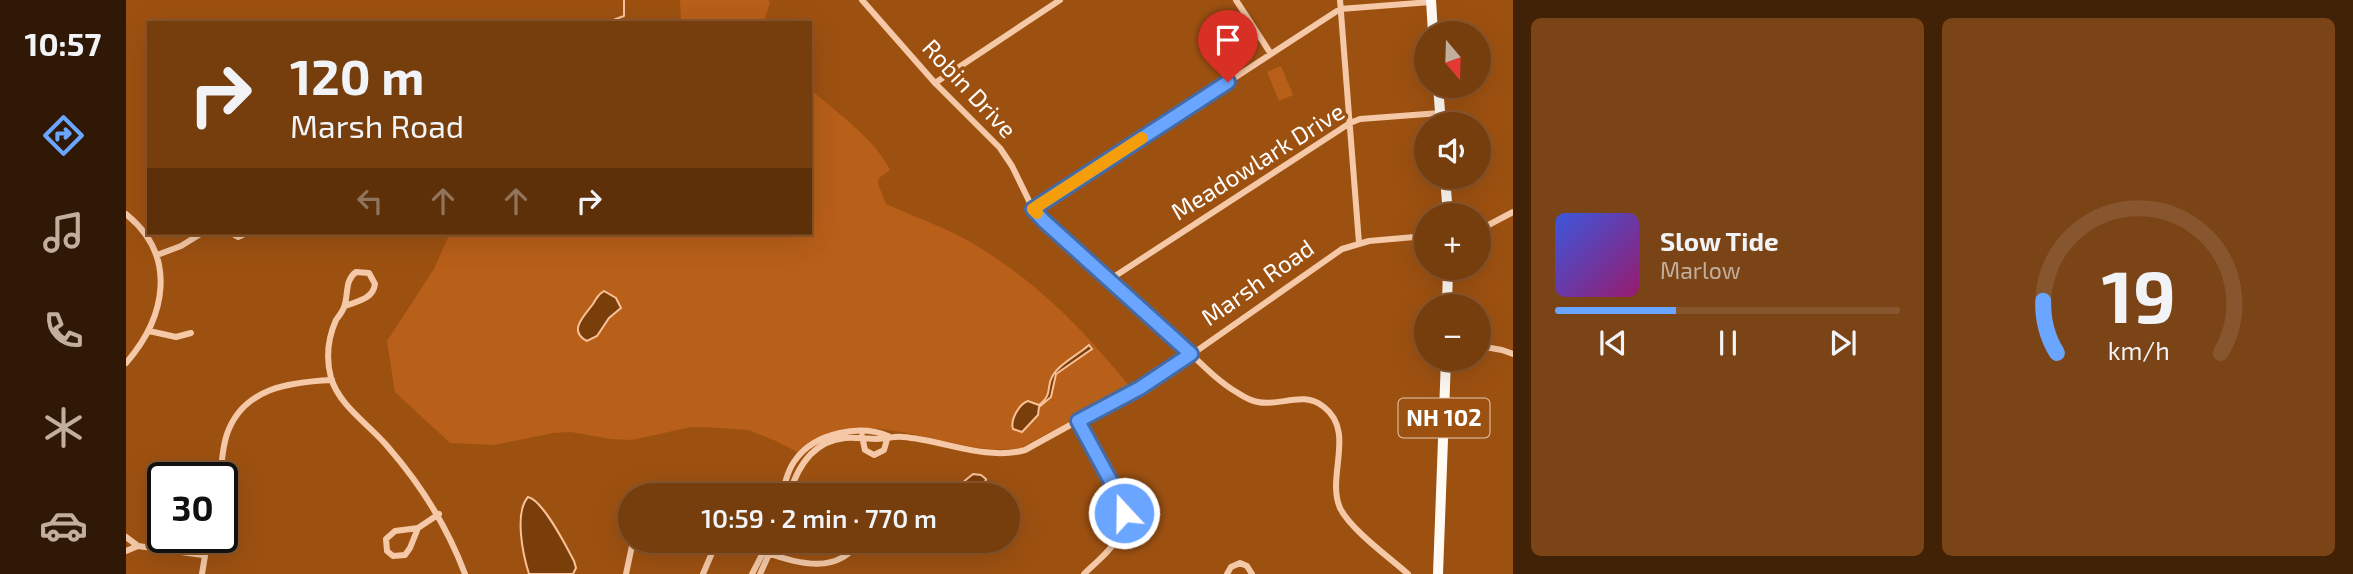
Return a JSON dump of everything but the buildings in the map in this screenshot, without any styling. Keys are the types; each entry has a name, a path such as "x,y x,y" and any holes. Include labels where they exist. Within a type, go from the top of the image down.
{"main road":[{"path":"1431,1 1432,21"},
{"name":"NH 102","path":"1438,574 1446,371"}],"street":[{"name":"Robin Drive","path":"862,0 935,83 1000,148 1033,209 1044,221 1191,354 1233,390 1249,400 1267,403 1307,399 1325,407 1331,413 1338,429 1340,445 1336,492 1342,512 1408,574"},
{"path":"935,83 1060,0"},
{"path":"1236,0 1271,54"},
{"path":"1340,0 1359,243"},
{"path":"1033,209 1340,9 1431,1"},
{"name":"Meadowlark Drive","path":"1109,280 1350,123 1360,119 1414,115"},
{"path":"1491,224 1513,212"},
{"path":"126,214 140,226 157,255 161,284 160,299 149,331 126,363"},
{"path":"157,255 181,246 199,235"},
{"name":"Marsh Road","path":"785,483 799,456 824,438 846,432 879,439 888,436 932,441 988,452 1009,453 1025,450 1140,388 1333,254 1359,243 1414,237"},
{"path":"345,306 370,296 375,288 372,276 360,271 352,275 348,284 345,306 336,320 330,340 328,352 332,380 347,406 387,445 439,514 464,574"},
{"path":"149,331 176,337 191,333"},
{"path":"1491,348 1513,354"},
{"path":"222,462 227,433 248,402 277,386 332,380"},
{"path":"1078,421 1116,491 1124,513 1115,543 1084,574"},
{"path":"862,435 867,452 874,455 884,450 888,436"},
{"name":"Marsh Road","path":"793,483 798,469 811,454 836,439 862,435"},
{"path":"418,527 411,548 405,555 393,556 387,551 385,543 391,533 418,527 439,514"},
{"path":"126,537 138,545 204,555 202,574"},
{"path":"126,551 138,545"},
{"path":"626,574 630,553"},
{"path":"703,574 712,553"},
{"path":"768,553 806,567 824,569 846,560 851,553"},
{"path":"752,574 768,553"},
{"path":"760,574 768,553"},
{"path":"1227,574 1231,567 1240,563 1247,566 1252,574"}],"shaded area":[{"path":"680,0 770,2 765,21 681,21"},
{"path":"1281,66 1293,95 1279,101 1267,72"},
{"path":"812,91 854,126 884,159 890,170 879,178 878,184 886,204 964,238 1020,276 1078,328 1132,389 1020,448 964,446 876,428 847,429 821,436 797,452 748,430 706,427 691,427 632,440 571,432 494,445 450,443 395,392 387,341 434,269 449,235 812,235"},
{"path":"604,291 616,298 621,308 609,318 597,336 587,341 578,333 579,323"},
{"path":"1089,345 1092,349 1056,374 1051,397 1039,407 1038,415 1022,432 1013,429 1014,417 1021,405 1028,401 1039,405 1048,394 1056,371"},
{"path":"973,474 986,479 985,483 962,483"},
{"path":"528,497 540,506 560,535 574,561 576,568 573,574 529,574 522,546 521,523 521,513"}],"waterway":[{"path":"610,21 624,16 624,0"}],"slow traffic":[{"path":"1037,213 1033,209 1142,138"}],"route":[{"path":"1124,513 1122,503 1078,421 1140,388 1191,354 1033,209 1228,82"}]}
